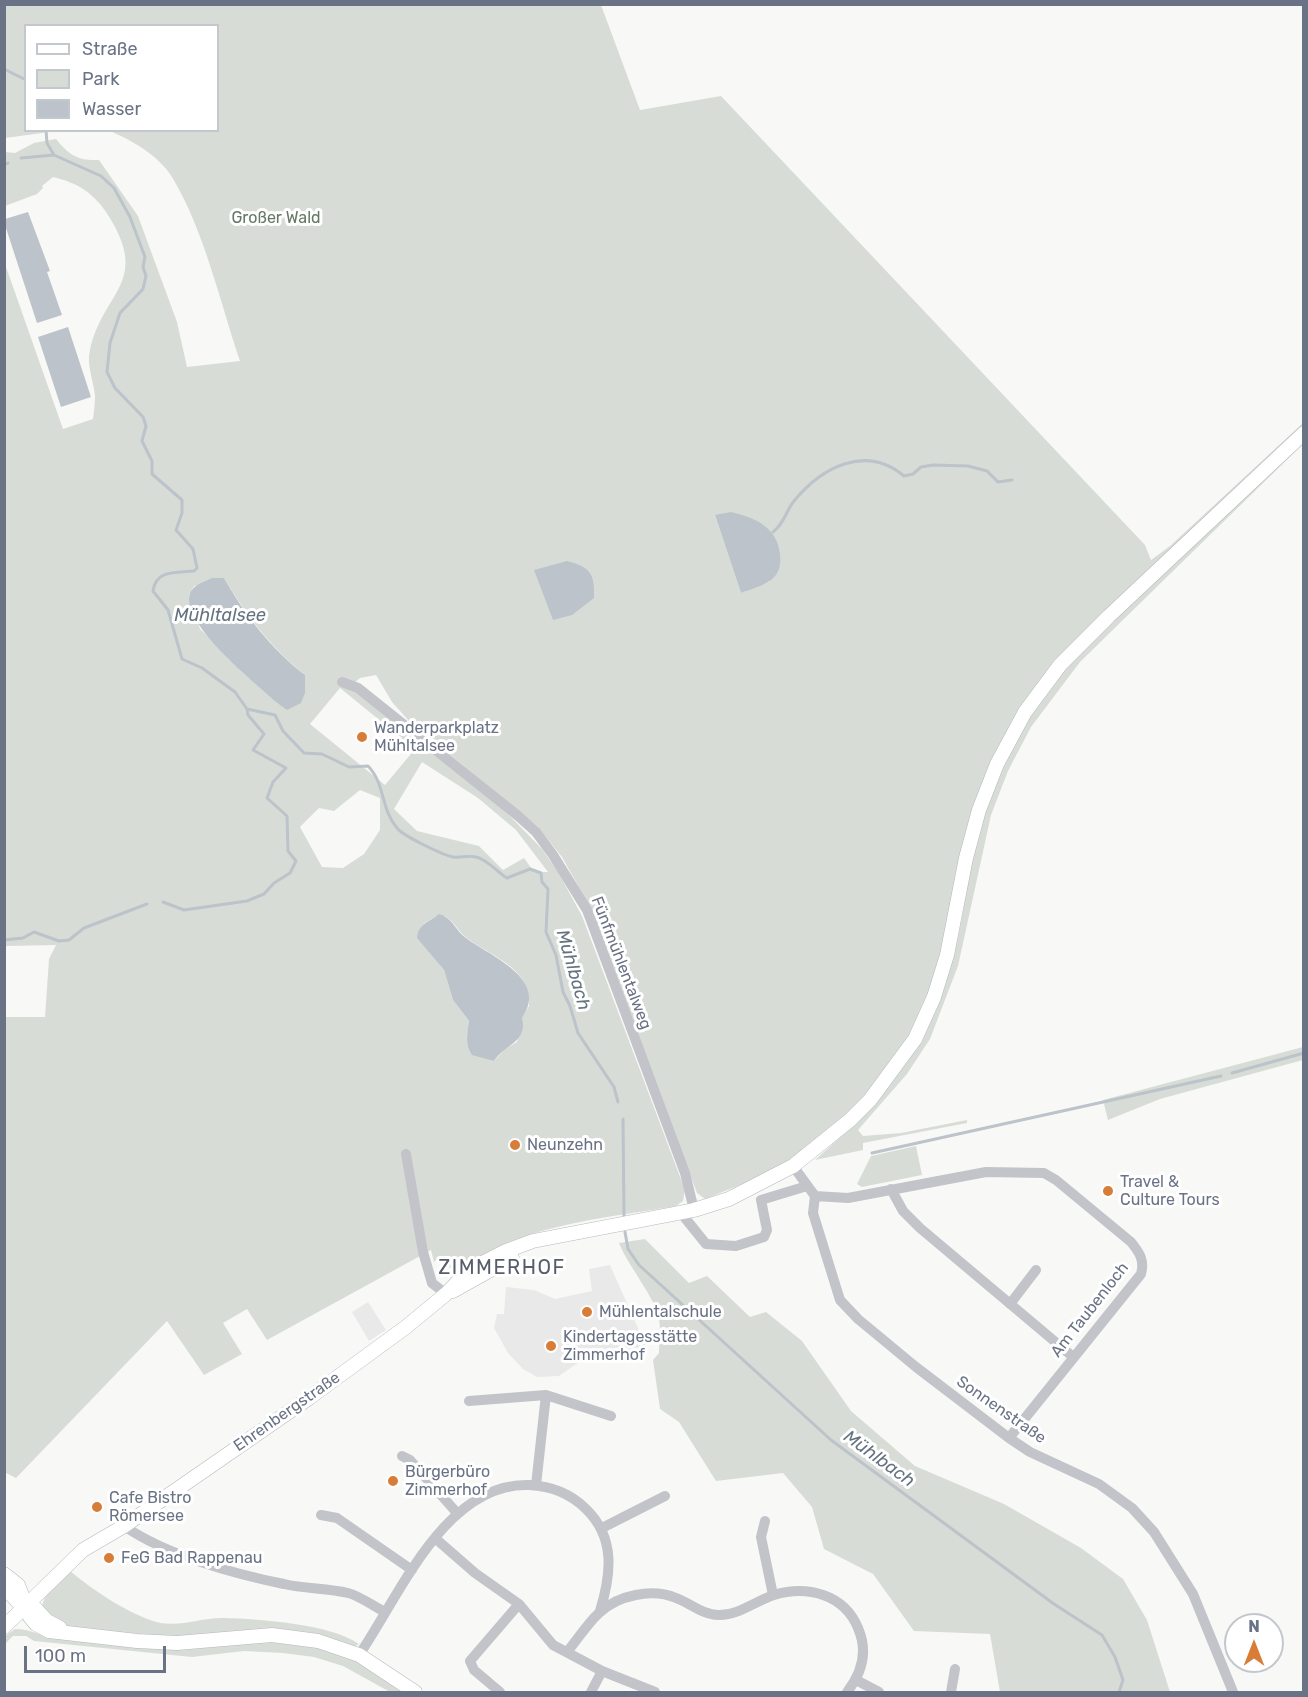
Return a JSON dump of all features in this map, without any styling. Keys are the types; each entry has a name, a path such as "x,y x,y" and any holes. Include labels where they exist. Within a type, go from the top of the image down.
{"street":[{"name":"Ehrenbergstraße","path":"4,1627 83,1550 124,1526 318,1392 406,1327 446,1294 469,1270 524,1244 688,1212 729,1199 793,1166 850,1120 870,1100 915,1039 934,997 947,955 966,858 979,810 997,764 1025,712 1060,665 1109,616 1304,433"},
{"name":"Fünfmühlentalweg","path":"342,682 358,688 478,783 536,832 553,855 587,910 685,1173 688,1212"},
{"path":"406,1154 423,1252 432,1283 446,1294"},
{"path":"793,1166 815,1196"},
{"name":"Am Taubenloch","path":"815,1196 848,1198 986,1172 1044,1173 1056,1179 1131,1242 1139,1252 1143,1264 1141,1274 1072,1356 1009,1438"},
{"path":"688,1212 706,1244 736,1246 764,1237 767,1230 761,1200 807,1186"},
{"path":"891,1189 903,1211 920,1228 1072,1356"},
{"name":"Sonnenstraße","path":"815,1196 813,1213 840,1300 858,1319 916,1367 1009,1438 1030,1452 1099,1484 1132,1508 1154,1532 1193,1594 1233,1692"},
{"path":"1010,1304 1036,1270"},
{"path":"536,1485 546,1395"},
{"path":"469,1401 546,1395 611,1416"},
{"path":"402,1456 410,1460 457,1513"},
{"path":"359,1655 412,1570 457,1513 478,1497 499,1487 536,1485 571,1496 602,1528 609,1551 609,1581 600,1611 567,1652"},
{"path":"602,1528 665,1496"},
{"path":"321,1515 337,1518 412,1570"},
{"path":"765,1521 761,1537 773,1595"},
{"path":"124,1526 146,1539 245,1577 349,1594 385,1612"},
{"path":"436,1539 475,1573 519,1604 553,1644 602,1671 655,1692"},
{"path":"4,1574 18,1586 36,1624 49,1632 177,1643 272,1635 318,1641 359,1655 415,1692"},
{"path":"609,1581 616,1592 662,1594 676,1598 706,1613 718,1615 731,1614 773,1595 791,1591 818,1592 835,1600 848,1612 859,1630 863,1651 856,1680 848,1692"},
{"path":"4,1587 11,1596 26,1606"},
{"path":"600,1611 634,1594"},
{"path":"500,1692 474,1670 470,1661 519,1604"},
{"path":"951,1692 955,1669"},
{"path":"591,1692 602,1671"},
{"path":"856,1680 879,1692"}],"shaded area":[{"path":"610,1265 646,1346 620,1358 592,1353 559,1376 537,1377 523,1369 508,1353 494,1328 497,1314 504,1314 506,1287 534,1290 555,1299 592,1291 589,1269"},
{"path":"368,1302 386,1330 369,1341 352,1312"}],"green space":[{"name":"Großer Wald","path":"4,5 601,5 640,110 721,96 1145,545 1151,560 1170,546 1304,422 1303,427 1098,621 1002,743 942,958 927,1000 906,1042 878,1083 847,1117 814,1144 770,1173 705,1199 697,1193 587,902 562,857 537,826 409,721 392,702 376,675 360,678 352,685 509,815 542,849 558,872 582,916 685,1190 683,1201 676,1206 590,1220 532,1234 479,1257 456,1274 440,1257 434,1262 431,1250 267,1340 247,1309 223,1323 242,1354 204,1375 167,1321 16,1478 4,1472 5,1017 45,1017 49,959 56,945 5,946 5,264 63,429 93,419 95,396 89,355 96,330 120,286 125,272 125,256 120,238 103,207 85,190 70,182 53,177 42,186 43,188 37,194 5,206 5,152 15,153 34,143 56,139 74,156 99,160 138,216 177,322 187,367 240,361 202,243 172,177 160,162 127,139 112,132 219,132 219,24 24,24 24,132 50,132 5,138","holes":["715,515 770,581 741,593","224,578 260,630 305,675 287,709 200,629 189,595 194,586","340,688 415,749 385,785 310,724","422,762 478,798 516,830 548,872 534,872 524,858 503,870 479,846 417,831 394,809","360,790 380,798 380,830 364,854 343,868 322,867 300,827 319,808 334,811","445,916 465,937 518,973 529,993 529,1006 522,1018 517,1042 505,1049 494,1061 482,1056 467,1036 469,1021 453,1000 444,970 418,938 423,924"]},
{"path":"1303,440 1303,444 1080,662 1031,727 1008,771 991,815 958,966 930,1039 907,1074 858,1130 863,1136 901,1133 967,1120 967,1123 863,1143 863,1150 815,1160 860,1118 899,1072 930,1020 952,962 980,826 997,778 1034,710 1084,648"},
{"path":"1303,1047 1303,1060 1160,1099 1108,1120 1103,1100"},
{"path":"916,1146 922,1175 862,1187 857,1184 871,1156"},
{"path":"645,1239 689,1283 707,1276 750,1317 766,1312 802,1341 851,1411 915,1466 1004,1504 1081,1548 1123,1579 1147,1620 1170,1692 1000,1692 990,1634 914,1631 873,1574 824,1549 812,1507 783,1473 716,1481 679,1422 660,1409 653,1360 659,1353 660,1332 657,1310 619,1243"},
{"path":"70,1571 109,1599 153,1621 171,1624 225,1618 275,1621 314,1627 347,1637 359,1644 352,1648 338,1642 185,1638 79,1630 57,1623 44,1611 42,1606 46,1594"},
{"path":"15,1629 59,1639 146,1648 170,1649 243,1643 292,1642 340,1653 374,1671 406,1692 390,1692 343,1666 314,1657 244,1651 192,1657 34,1641 26,1636 13,1636 5,1644 5,1636"}],"water":[{"path":"28,212 50,271 47,272 62,315 37,323 5,225 5,219"},
{"path":"68,327 91,397 61,407 38,337"},
{"path":"731,512 749,517 770,530 775,537 780,554 779,568 771,580 741,593 715,515"},
{"path":"567,561 590,572 594,598 572,615 553,620 534,570"},
{"name":"Mühltalsee","path":"212,578 224,578 260,631 292,665 305,675 305,693 301,703 287,710 237,667 207,636 190,606 190,593 197,585"},
{"path":"439,914 448,918 466,938 514,970 523,980 528,992 529,1004 522,1018 522,1032 519,1038 494,1061 472,1055 467,1043 469,1021 453,1000 444,970 417,938 422,926"}],"waterway":[{"name":"Mühlbach","path":"4,69 24,79"},
{"name":"Mühlbach","path":"46,132 47,143 54,155 101,176 114,188 130,217 145,257 143,267 146,276 143,289 120,313 110,343 107,372 115,388 143,417 146,426 142,441 152,461 152,474 182,500 182,513 176,530 193,549 197,568 194,571 174,572 163,576 158,579 153,591 168,610 182,659 202,668 235,692 247,709 275,715 283,731 304,753 322,754 349,767 368,766 377,780 392,821 407,836 448,856 480,858 507,878 530,869 541,873 542,882 548,889 546,932 556,955 563,992 578,1033 614,1087 618,1102"},
{"path":"21,158 54,155"},
{"path":"4,165 8,163"},
{"path":"773,532 805,489 818,478 845,464 860,461 875,462 890,466 904,476 913,474 921,467 933,465 968,466 987,471 998,482 1012,480"},
{"path":"163,902 184,910 247,901 264,894 274,883 290,873 296,861 288,851 287,816 267,798 273,782 286,768 253,750 264,734 248,715 247,709"},
{"path":"4,940 23,938 34,932 59,941 69,940 84,928 147,904"},
{"path":"1232,1073 1304,1053"},
{"path":"872,1153 1221,1076"},
{"name":"Mühlbach","path":"623,1119 624,1216"},
{"name":"Mühlbach","path":"625,1232 628,1249 639,1265 831,1440 1054,1604 1102,1635 1115,1657 1123,1680 1119,1692"}],"place":[{"name":"Wanderparkplatz Mühltalsee","path":"362,737"},
{"name":"Neunzehn","path":"515,1145"},
{"name":"Travel & Culture Tours","path":"1108,1191"},
{"name":"Mühlentalschule","path":"587,1312"},
{"name":"Kindertagesstätte Zimmerhof","path":"551,1346"},
{"name":"Bürgerbüro Zimmerhof","path":"393,1481"},
{"name":"Cafe Bistro Römersee","path":"97,1507"},
{"name":"FeG Bad Rappenau","path":"109,1558"}],"district":[{"name":"ZIMMERHOF","path":"502,1268"}]}
